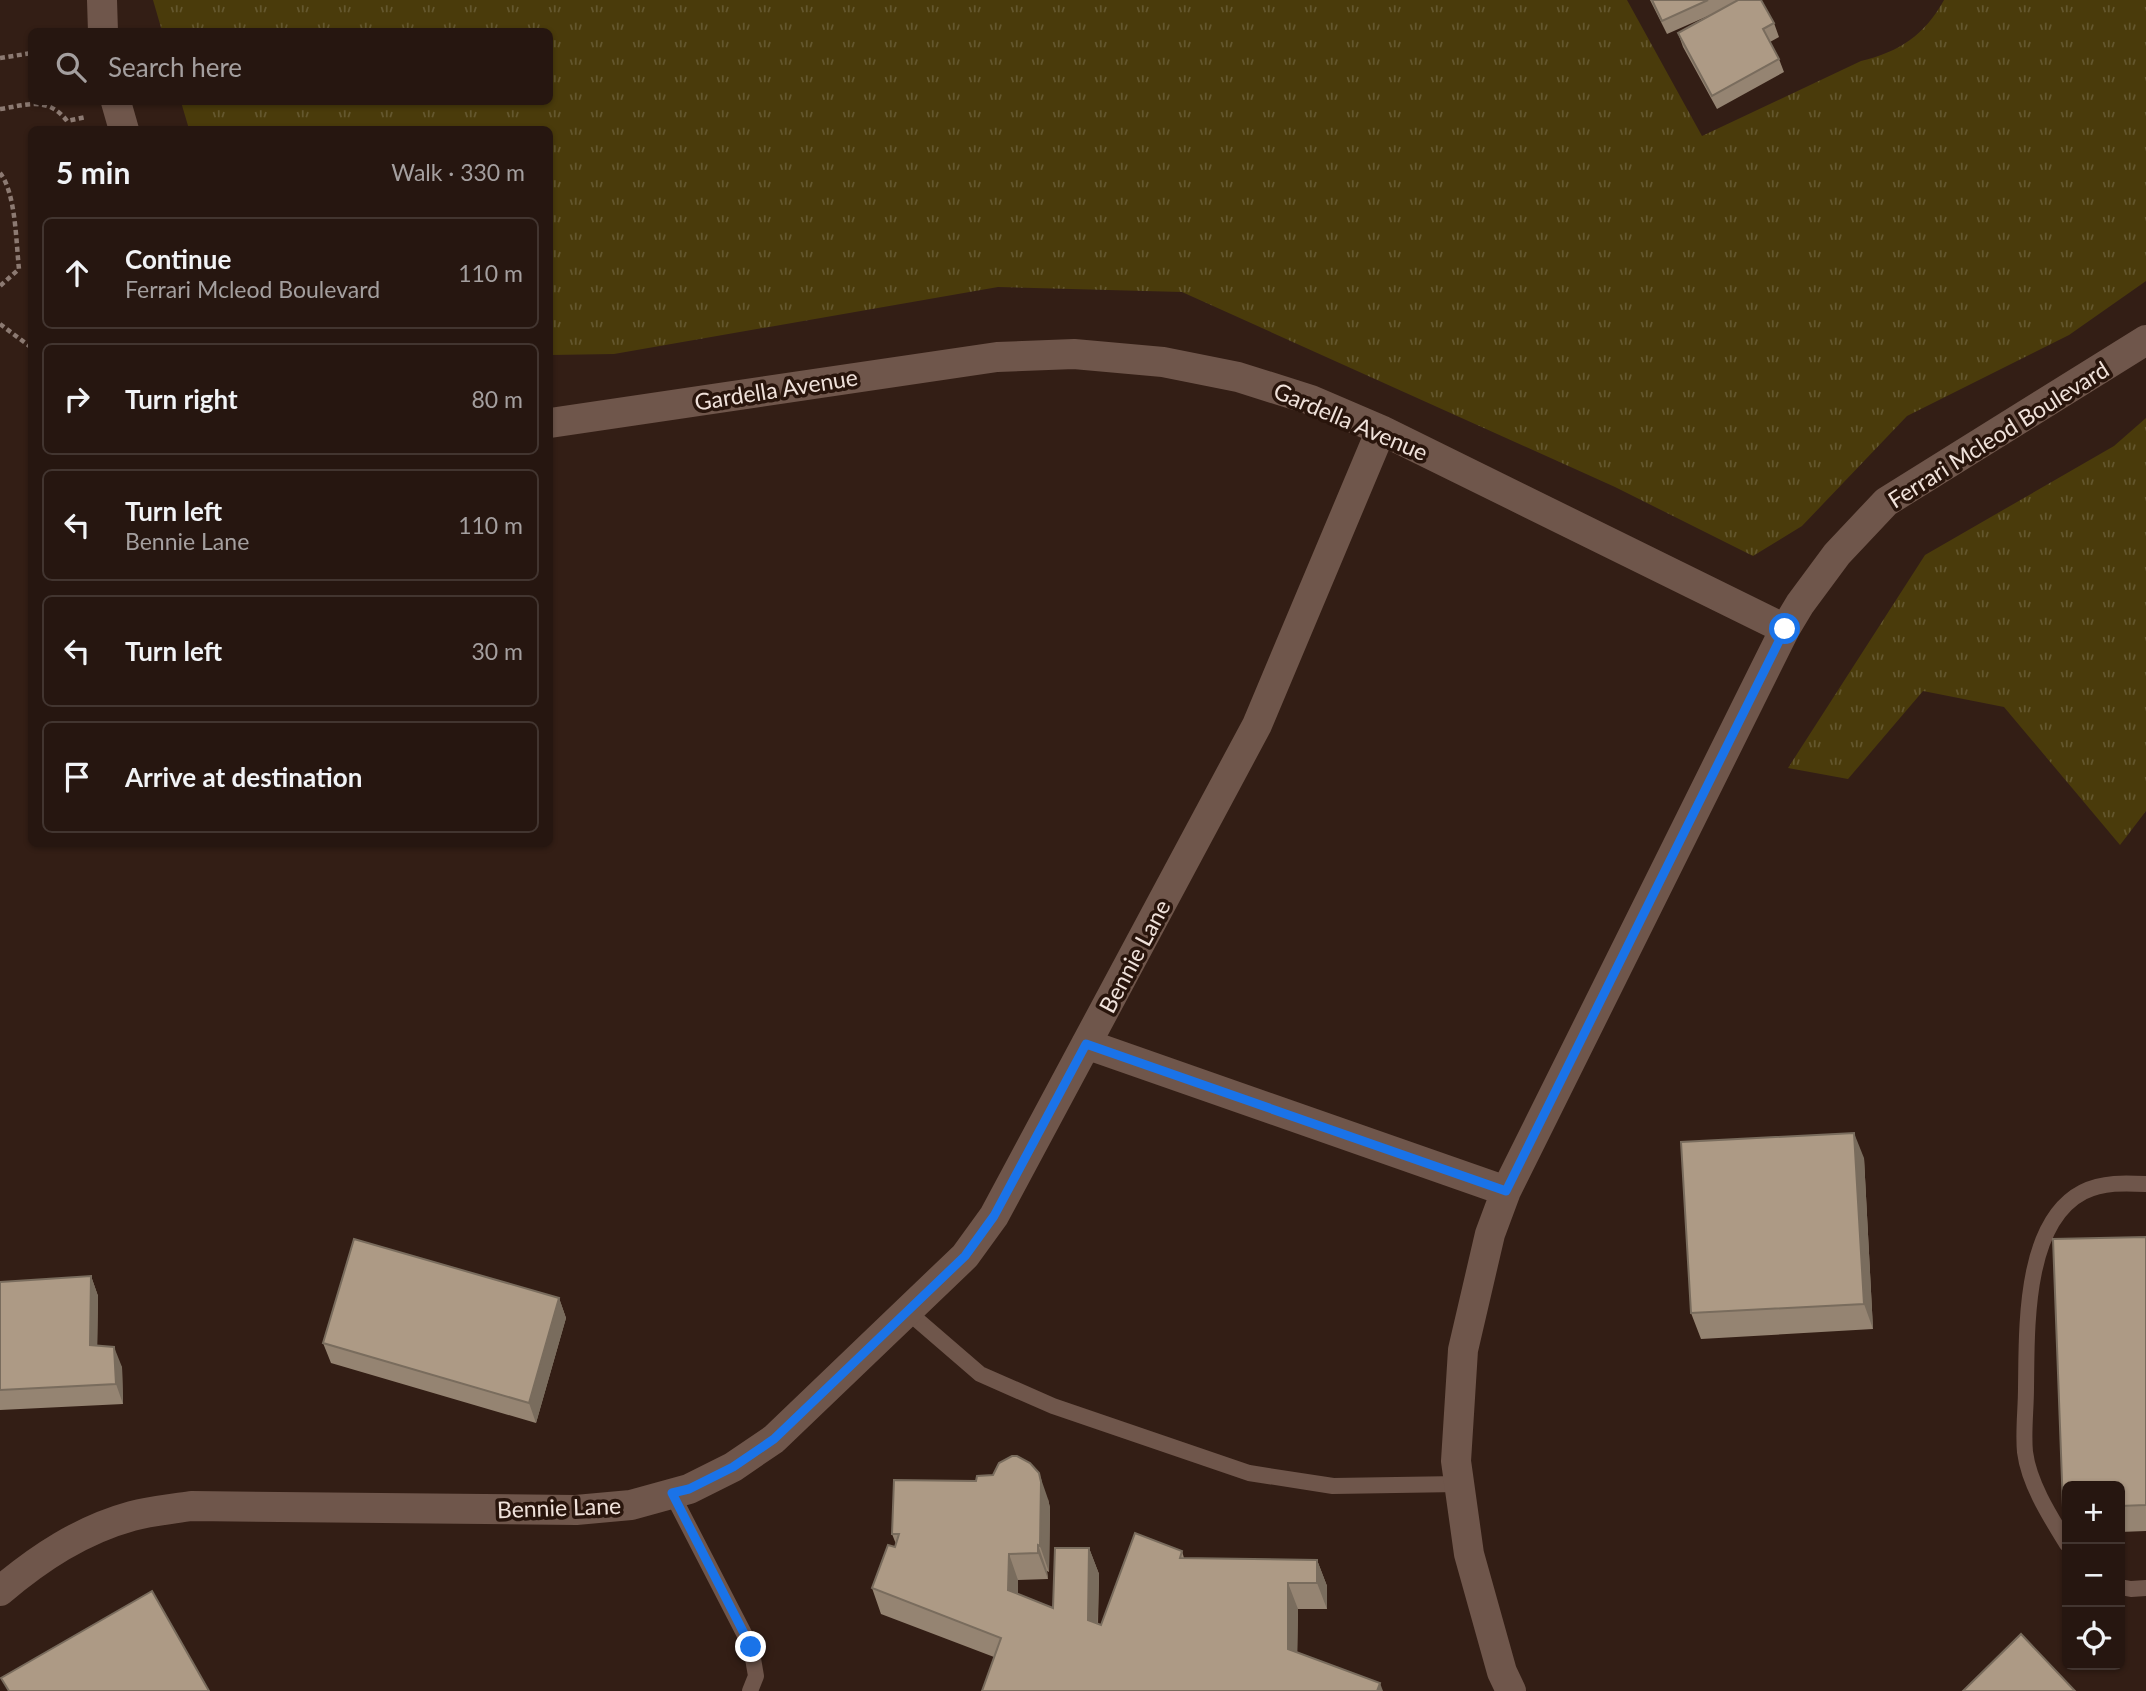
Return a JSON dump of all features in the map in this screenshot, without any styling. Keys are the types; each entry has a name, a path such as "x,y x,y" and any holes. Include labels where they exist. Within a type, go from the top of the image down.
{"street":[{"path":"102,0 103,28"},
{"name":"Ferrari Mcleod Boulevard","path":"1511,1691 1502,1672 1469,1554 1456,1461 1464,1350 1490,1234 1506,1191 1785,629 1837,554 1886,502 2146,340"},
{"name":"Gardella Avenue","path":"553,424 997,357 1074,354 1163,362 1238,377 1311,400 1381,430 1785,629"},
{"name":"Bennie Lane","path":"0,1591 33,1563 85,1533 132,1517 191,1506 576,1510 631,1505 689,1489 733,1467 774,1439 965,1256 994,1216 1257,725 1381,430"},
{"path":"1086,1044 1506,1191"}],"lane":[{"path":"2062,1536 2042,1504 2025,1453 2027,1307 2042,1243 2056,1215 2083,1192 2115,1183 2146,1184"},
{"path":"907,1311 980,1374 1053,1406 1249,1473 1333,1486 1459,1484"},
{"path":"672,1493 751,1647 756,1676 750,1691"},
{"path":"2125,1588 2146,1588"}],"path":[{"path":"0,58 28,54"},
{"path":"0,109 33,105"},
{"path":"44,105 58,109 67,121 119,113"},
{"path":"0,173 5,182 13,215 19,269 0,286"},
{"path":"0,324 28,345"}],"green space":[{"path":"153,0 1627,0 1702,136 1861,61 1899,47 1928,23 1944,0 2146,0 2146,281 2069,335 1907,416 1802,526 1753,556 1615,487 1182,292 998,287 614,354 553,355 553,126 188,126 182,105 553,105 553,28 161,28"},
{"path":"2146,418 2146,811 2120,845 2004,707 1923,691 1848,779 1788,768 1925,555 2114,446"}],"building":[{"path":"1652,0 1708,0 1662,21"},
{"path":"1738,0 1761,0 1774,23 1763,29 1779,59 1712,96 1678,33"},
{"path":"1854,1133 1864,1304 1691,1313 1681,1142"},
{"path":"2146,1237 2146,1505 2125,1506 2125,1481 2062,1481 2053,1239"},
{"path":"354,1239 559,1298 529,1403 323,1343"},
{"path":"91,1276 90,1345 114,1347 116,1384 0,1390 0,1282"},
{"path":"1012,1456 1030,1463 1039,1473 1040,1546 1038,1545 1038,1553 1009,1554 1008,1590 1053,1608 1055,1548 1089,1548 1088,1620 1101,1625 1135,1533 1182,1551 1180,1558 1317,1560 1317,1583 1288,1583 1288,1649 1380,1683 1377,1691 982,1691 1001,1638 872,1588 888,1545 895,1547 899,1534 892,1534 894,1480 976,1481 977,1476 993,1475 999,1463"},
{"path":"152,1591 209,1691 9,1691 1,1678"},
{"path":"2021,1634 2075,1691 1963,1691"}],"route":[{"path":"751,1647 672,1493 689,1489 733,1467 774,1439 965,1256 994,1216 1086,1044 1506,1191 1785,629"}]}
